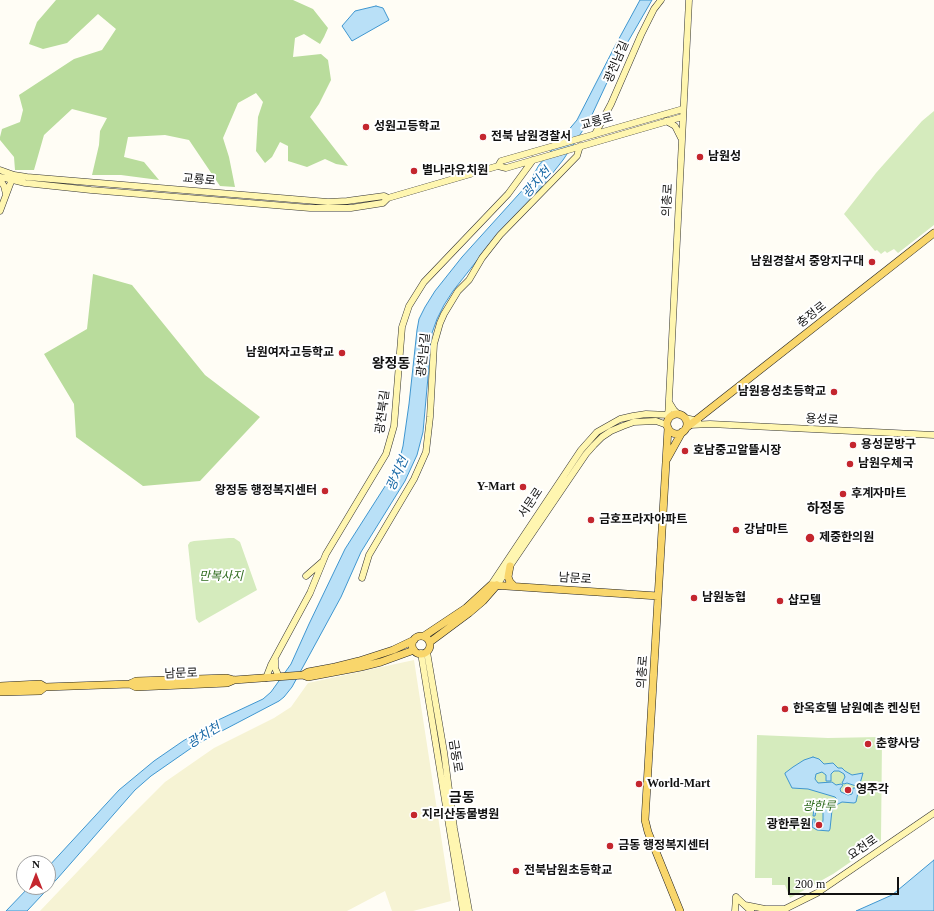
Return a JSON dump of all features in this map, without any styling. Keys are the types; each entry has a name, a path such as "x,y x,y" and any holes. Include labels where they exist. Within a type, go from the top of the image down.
{"main road":[{"name":"충정로","path":"689,426 934,233"},
{"path":"673,419 703,415"},
{"path":"673,419 672,433 689,426"},
{"path":"673,419 687,422 689,426"},
{"name":"의총로","path":"673,419 666,461 645,820 648,832 680,911"},
{"path":"666,461 689,426"},
{"path":"510,566 508,577 514,586"},
{"name":"남문로","path":"494,585 658,596"},
{"name":"서문로","path":"424,636 466,608 494,585"},
{"name":"서문로","path":"430,642 483,601 494,585"},
{"path":"360,664 414,640 418,636 424,636 430,642"},
{"name":"금동로","path":"414,640 412,646 421,652 430,647 430,642"},
{"path":"360,664 381,662 421,652"},
{"name":"남문로","path":"0,686 40,684 45,687 130,684 136,687 227,683 234,680 303,675 308,672 360,664"},
{"name":"남문로","path":"0,692 40,691 45,687"}],"street":[{"name":"광천남길","path":"595,134 611,104 641,35 654,9 661,0"},
{"name":"의총로","path":"673,419 669,401 689,0"},
{"name":"교룡로","path":"498,166 501,161 683,109"},
{"name":"교룡로","path":"13,178 328,202 351,201 384,196 388,198 498,166 506,168 682,117"},
{"path":"666,121 677,129 682,141"},
{"name":"광천남길","path":"362,578 369,555 414,478 426,452 430,417 434,344 444,314 458,291 469,280 482,258 496,240 576,156 580,146"},
{"name":"광천북길","path":"266,678 271,665 310,594 323,561 386,454 394,426 402,327 409,306 424,282 508,194 533,160"},
{"path":"518,180 520,164"},
{"path":"0,170 13,178"},
{"path":"0,177 13,178"},
{"path":"0,211 13,178"},
{"path":"0,180 4,186 6,196"},
{"path":"656,414 665,409 669,401"},
{"path":"669,401 674,410 673,419"},
{"name":"서문로","path":"494,585 510,566 586,454 602,437 617,428 656,414 673,419"},
{"name":"서문로","path":"494,585 581,450 597,432 620,419 656,421 673,419"},
{"name":"용성로","path":"689,426 710,424 934,435"},
{"path":"306,576 323,561"},
{"name":"금동로","path":"421,652 463,911"},
{"name":"금동로","path":"421,652 469,911"},
{"path":"275,660 275,668 279,677"},
{"name":"요천로","path":"783,910 817,893 934,813"},
{"path":"735,911 736,898 751,911"},
{"path":"745,905 765,909 783,910"}],"shaded area":[{"path":"414,660 451,901 413,911 392,911 385,891 347,911 40,911 165,782 214,748 274,718 291,707 308,683"}],"green space":[{"path":"56,0 293,0 313,9 328,28 320,44 304,34 295,38 293,57 321,54 328,60 331,80 319,104 310,117 348,166 336,164 325,159 307,167 288,161 288,146 280,142 272,157 265,163 256,151 258,117 263,102 256,93 238,103 223,138 229,157 235,187 220,186 189,140 165,135 128,137 124,157 144,162 159,180 121,175 92,175 99,145 100,131 107,118 72,109 44,135 34,170 15,170 14,157 0,140 0,137 2,129 20,122 23,110 19,95 74,59 102,50 116,29 98,14 67,43 43,49 29,44 37,22"},
{"path":"934,111 934,225 898,253 894,249 887,253 885,251 881,254 877,250 875,251 844,214 876,173 922,121"},
{"path":"93,274 132,285 205,375 260,417 200,481 143,486 76,437 74,404 44,354 87,329"},
{"name":"만복사지","path":"234,538 240,542 257,590 199,623 196,619 188,545 190,542 194,541"},
{"name":"광한루","path":"757,735 828,738 880,737 882,739 881,841 833,874 790,898 785,885 772,885 772,878 755,878"}],"water":[{"name":"광치천","path":"640,0 652,0 618,59 590,119 563,160 540,189 497,235 453,291 444,305 432,333 423,432 417,455 405,481 361,552 341,597 292,687 279,701 197,744 151,776 135,790 56,880 56,858 119,790 154,761 183,741 216,721 263,699 271,692 291,664 345,549 399,462 403,446 409,404 417,330 419,319 425,307 435,291 462,257 528,184 539,165 577,120"},
{"path":"376,6 383,8 389,20 352,41 342,26 355,11"},
{"path":"813,757 819,759 824,764 833,763 838,768 842,768 852,775 863,773 859,787 842,783 845,777 844,774 839,771 834,771 831,774 831,781 826,781 826,775 822,772 816,774 815,779 818,783 832,782 836,785 841,784 843,785 840,789 841,792 848,795 852,794 853,788 859,788 856,802 842,802 834,806 829,831 817,830 812,827 813,819 815,819 815,826 822,826 823,820 823,810 816,810 815,816 813,816 814,808 819,806 829,806 838,800 835,797 808,789 792,788 785,774 804,760"},
{"path":"934,860 934,911 856,911 892,895"},
{"path":"21,895 42,895 27,911 6,911"}],"place":[{"name":"성원고등학교","path":"366,127"},
{"name":"전북 남원경찰서","path":"483,137"},
{"name":"남원성","path":"700,157"},
{"name":"별나라유치원","path":"414,171"},
{"name":"남원경찰서 중앙지구대","path":"872,262"},
{"name":"남원여자고등학교","path":"342,353"},
{"name":"남원용성초등학교","path":"834,392"},
{"name":"용성문방구","path":"853,445"},
{"name":"호남중고알뜰시장","path":"685,451"},
{"name":"남원우체국","path":"850,464"},
{"name":"Y-Mart","path":"523,487"},
{"name":"왕정동 행정복지센터","path":"325,491"},
{"name":"후계자마트","path":"843,494"},
{"name":"금호프라자아파트","path":"591,520"},
{"name":"강남마트","path":"736,530"},
{"name":"제중한의원","path":"810,538"},
{"name":"남원농협","path":"694,598"},
{"name":"샵모텔","path":"780,601"},
{"name":"한옥호텔 남원예촌 켄싱턴","path":"785,709"},
{"name":"춘향사당","path":"868,744"},
{"name":"World-Mart","path":"639,784"},
{"name":"영주각","path":"848,790"},
{"name":"지리산동물병원","path":"414,815"},
{"name":"광한루원","path":"819,825"},
{"name":"금동 행정복지센터","path":"610,846"},
{"name":"전북남원초등학교","path":"516,871"}],"district":[{"name":"왕정동","path":"391,364"},
{"name":"하정동","path":"826,509"},
{"name":"금동","path":"462,798"}]}
